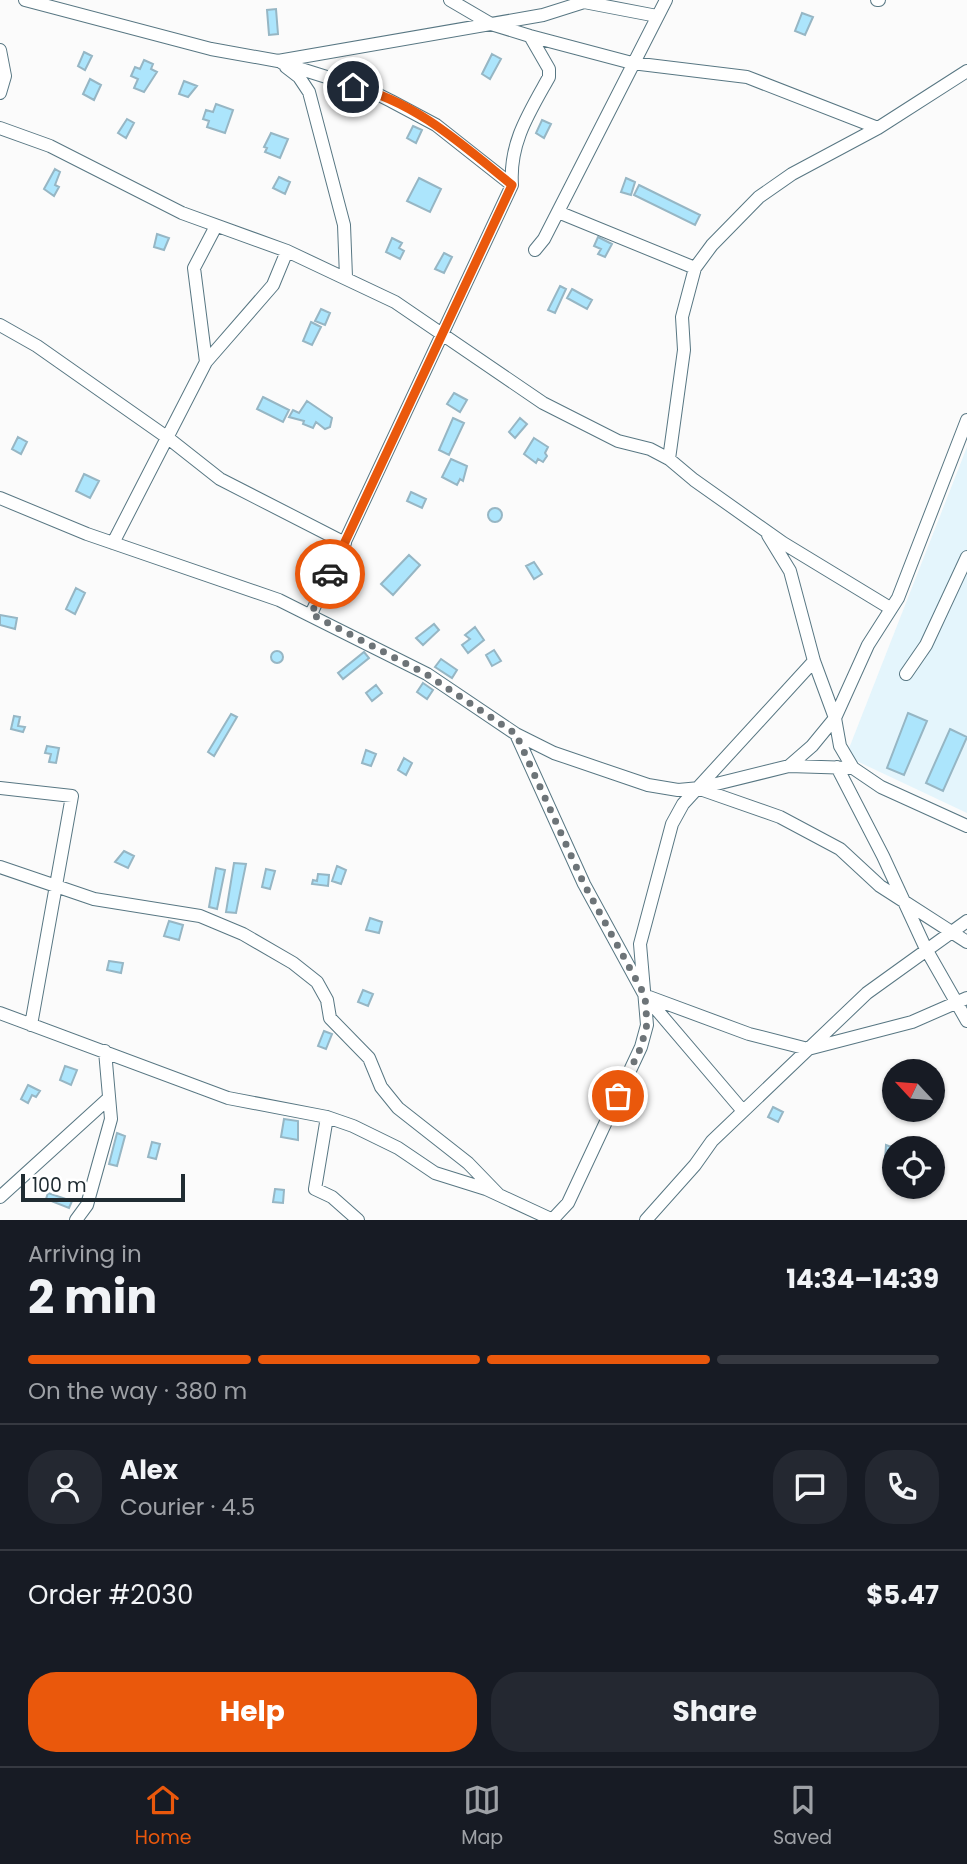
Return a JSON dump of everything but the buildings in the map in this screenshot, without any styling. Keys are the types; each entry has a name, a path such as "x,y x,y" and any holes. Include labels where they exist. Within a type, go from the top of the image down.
{"street":[{"path":"25,0 211,49 278,61 371,91 436,125 512,185"},
{"path":"450,0 491,24 530,36 632,63 747,78 878,128"},
{"path":"535,250 558,212 666,0"},
{"path":"278,61 543,15 584,2 657,16"},
{"path":"311,614 440,333 512,185 511,166 516,138 549,76 549,69 530,36"},
{"path":"0,50 5,76 0,93"},
{"path":"278,61 299,77 309,92 344,225 346,277"},
{"path":"670,459 684,350 682,317 695,268 712,245 759,197 792,174 878,128 967,71"},
{"path":"0,128 51,146 182,213 287,251 395,302 543,404 618,441 650,449 670,459 694,480 764,529 890,608"},
{"path":"558,212 695,268"},
{"path":"206,362 194,268 216,226"},
{"path":"113,543 206,362 273,285 287,251"},
{"path":"0,325 37,346 169,438 220,479 345,542"},
{"path":"789,766 812,746 835,718 868,645 898,598 967,420"},
{"path":"0,498 113,543 279,600 311,614 426,674 516,734 554,753 648,785 678,790 700,789 789,766 853,768"},
{"path":"764,529 790,571 814,661 835,718 840,746 853,768 881,787 967,826"},
{"path":"906,674 926,645 967,557"},
{"path":"0,1013 228,1098 327,1117 383,1139 435,1173 499,1195 552,1220 568,1203 641,1047 647,1024 640,944 672,824 682,804 700,789 814,661"},
{"path":"516,734 584,884 645,996 743,1111"},
{"path":"836,767 926,949 962,1001 967,1021"},
{"path":"0,788 72,796 31,1025"},
{"path":"700,789 780,817 840,849 880,886 967,942"},
{"path":"0,867 94,899 200,916 251,939 293,963 317,982 327,1000 330,1018 369,1058 381,1087 398,1108 468,1163 499,1195"},
{"path":"646,1220 695,1165 712,1141 867,993 967,920"},
{"path":"645,996 749,1034 808,1049 912,1022 962,1001"},
{"path":"76,1220 87,1205 111,1119 105,1051"},
{"path":"0,1197 109,1098"},
{"path":"327,1117 315,1189 332,1198 358,1220"}],"shaded area":[{"path":"967,447 967,813 846,756"}],"way so far":[{"path":"330,574 311,614 426,674 516,734 584,884 645,996 647,1024 641,1047 618,1096"}],"route":[{"path":"330,574 440,333 512,185 436,125 371,91 353,87"}]}
